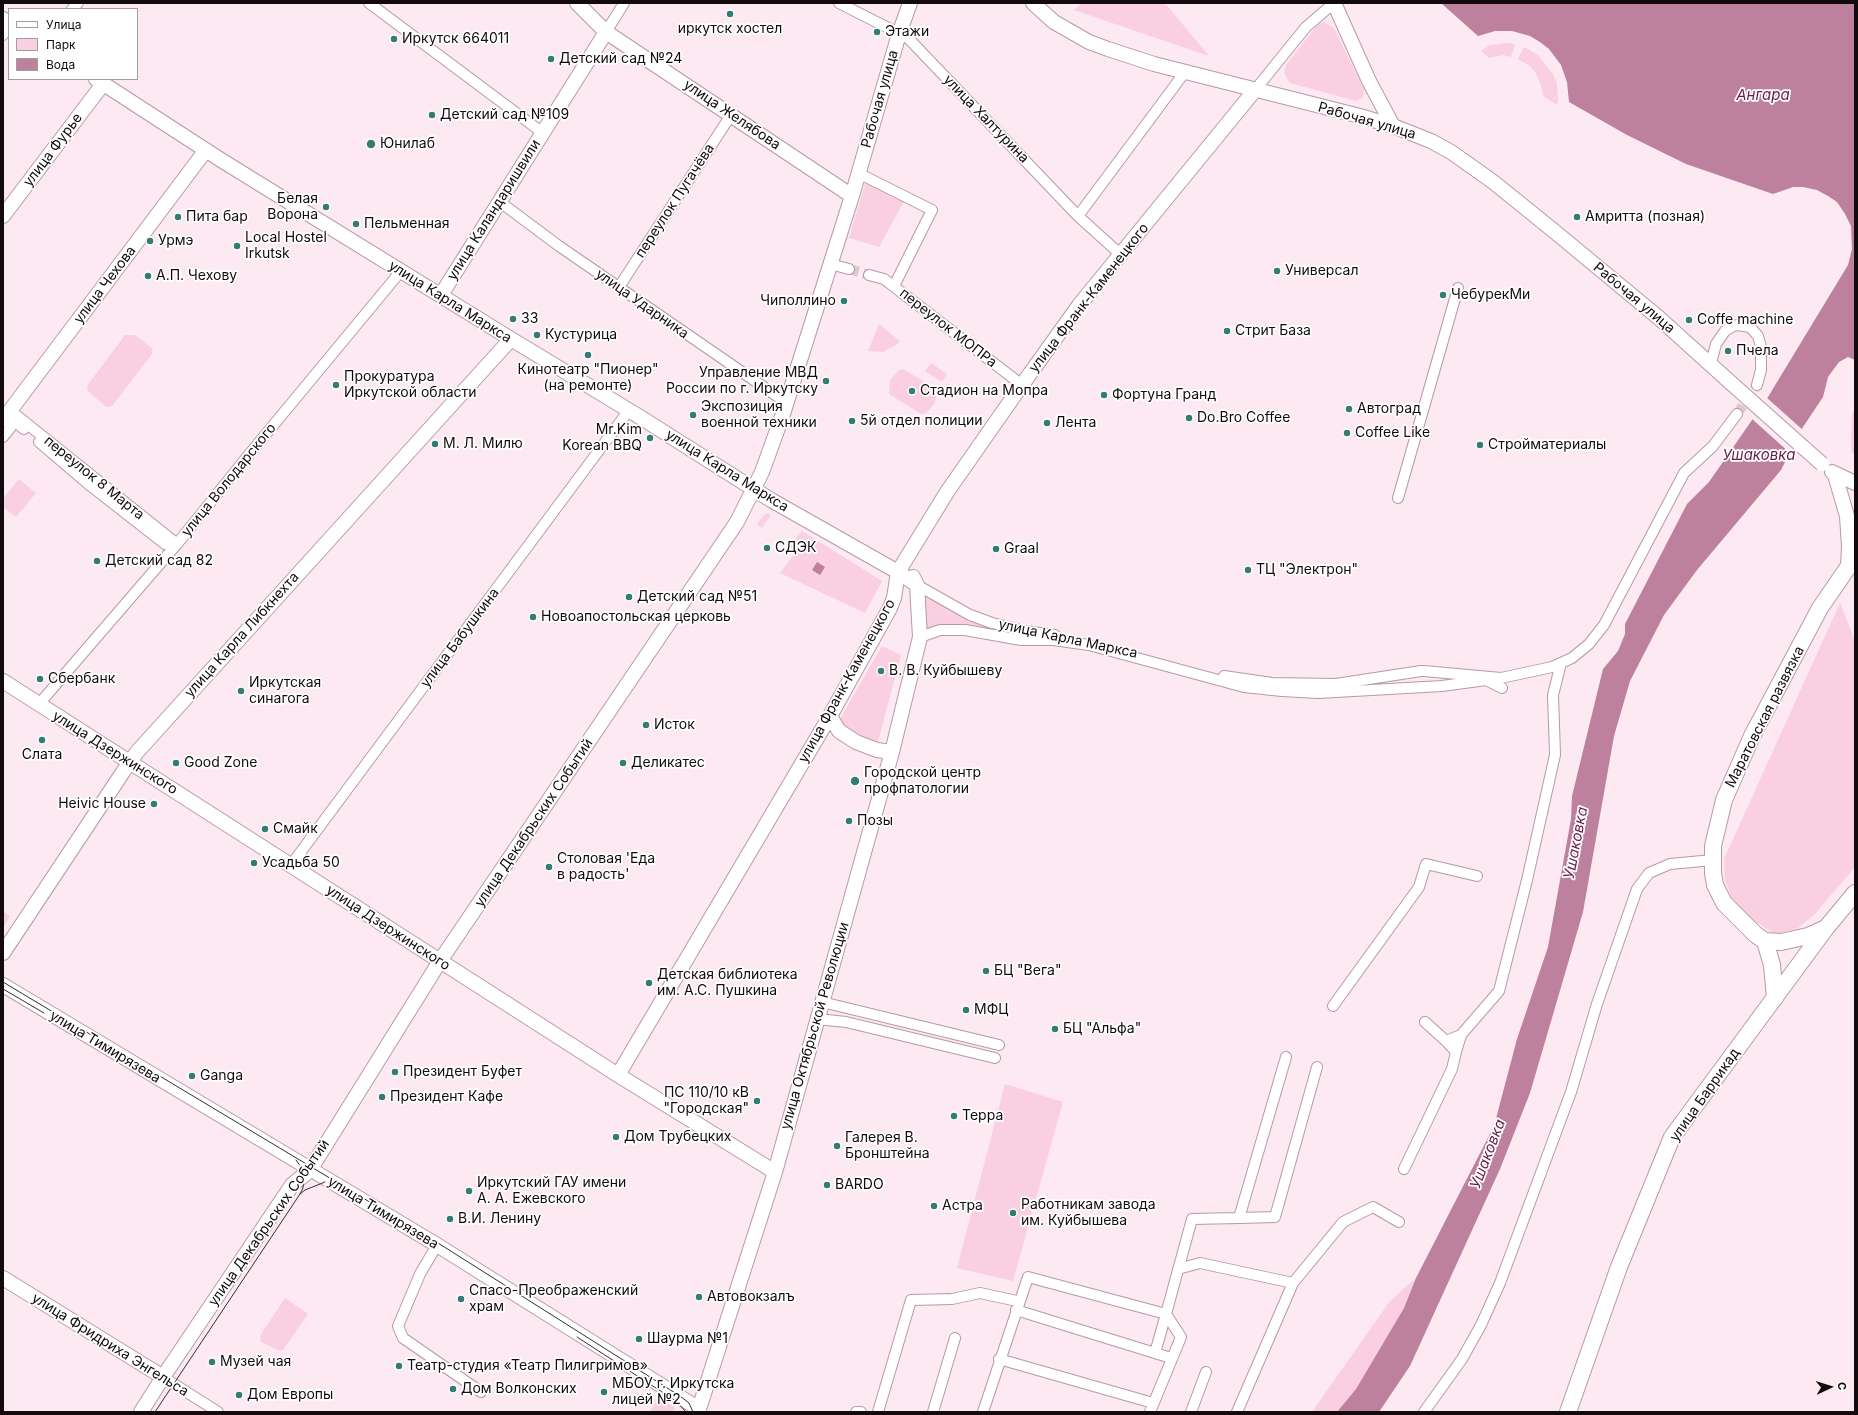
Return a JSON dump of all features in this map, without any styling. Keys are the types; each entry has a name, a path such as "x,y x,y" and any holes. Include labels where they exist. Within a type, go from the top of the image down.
{"main road":[{"name":"улица Желябова","path":"577,3 606,32 852,196"},
{"name":"Рабочая улица","path":"852,196 899,34 910,3"},
{"name":"Рабочая улица","path":"1033,3 1054,22 1089,42 1132,57 1185,72 1360,116 1418,135 1442,147 1492,181 1659,318 1835,475 1855,483"},
{"path":"1334,3 1369,81 1393,126"},
{"name":"улица Каландаришвили","path":"441,295 606,32"},
{"name":"улица Карла Маркса","path":"99,81 206,150 510,339 629,410 754,489 898,572 917,585"},
{"name":"улица Фурье","path":"3,216 99,81"},
{"name":"улица Франк-Каменецкого","path":"618,1075 830,716 883,621 894,598 898,572 951,486 1021,385 1080,304 1255,90"},
{"name":"улица Чехова","path":"7,416 206,150"},
{"name":"улица Декабрьских Событий","path":"141,1412 292,1185 310,1170 440,961 737,522 754,489 787,403 852,196"},
{"name":"улица Карла Либкнехта","path":"3,954 118,778 137,752 510,339"},
{"path":"1835,475 1847,516 1851,562"},
{"name":"улица Октябрьской Революции","path":"698,1411 775,1172 892,752 920,637 917,585 910,567 910,552"},
{"name":"Маратовская развязка","path":"1765,941 1756,935 1724,903 1716,885 1713,846 1724,800 1752,736 1820,608 1851,562"},
{"path":"894,598 905,592 912,594 918,603"},
{"name":"улица Дзержинского","path":"3,681 618,1075 775,1172"},
{"path":"830,716 839,731 856,742 877,750 892,752"},
{"name":"улица Баррикад","path":"1568,1412 1619,1267 1672,1137 1826,928 1855,894"},
{"path":"1774,998 1772,965 1765,941 1787,941 1808,936 1826,928"},
{"name":"улица Тимирязева","path":"3,986 437,1245 698,1411"},
{"name":"улица Фридриха Энгельса","path":"3,1278 163,1377"}],"street":[{"path":"369,3 543,132"},
{"name":"улица Каландаришвили","path":"606,32 624,3"},
{"name":"улица Халтурина","path":"839,3 899,34 916,46 1078,216 1120,254"},
{"name":"улица Франк-Каменецкого","path":"1255,90 1306,27 1334,3"},
{"path":"1078,216 1185,72"},
{"name":"переулок Пугачёва","path":"619,288 731,114"},
{"name":"переулок МОПРа","path":"858,173 932,210 894,286"},
{"name":"улица Ударника","path":"500,202 619,288 787,403"},
{"path":"830,264 849,269"},
{"name":"улица Володарского","path":"38,704 178,544 247,457 401,271"},
{"name":"переулок МОПРа","path":"869,275 884,278 1021,385"},
{"path":"1398,498 1458,288"},
{"path":"1711,364 1716,344 1725,331 1738,325 1750,327 1758,336 1761,347 1761,370 1757,385"},
{"name":"улица Бабушкина","path":"291,865 629,410"},
{"path":"920,637 940,630 965,630 1021,640 1053,640 1089,645 1244,687 1282,691 1318,693 1424,687 1486,680 1501,683 1572,658 1589,644 1604,625 1684,473 1713,446 1737,414"},
{"name":"переулок 8 Марта","path":"7,416 178,544"},
{"path":"3,437 15,422 87,483 165,544"},
{"name":"улица Карла Маркса","path":"917,585 966,613 992,623 1025,631 1100,643 1221,676 1272,683 1336,684 1422,671 1501,683"},
{"path":"1404,1170 1452,1069 1461,1035 1499,992 1527,880 1555,755 1552,694 1560,663"},
{"path":"1422,671 1415,676 1416,682 1419,686 1424,687"},
{"path":"1424,1412 1462,1360 1481,1325 1500,1283 1571,1092 1597,1004 1637,889 1649,873 1670,864 1713,860"},
{"path":"1334,1004 1419,887 1426,864 1477,876"},
{"path":"822,1002 999,1045"},
{"path":"817,1019 846,1022 995,1058"},
{"path":"1425,1022 1456,1052"},
{"path":"1446,1041 1461,1035"},
{"path":"1239,1218 1286,1057"},
{"path":"1155,1353 1192,1219 1275,1217 1317,1066"},
{"path":"1237,1412 1293,1283 1343,1222 1373,1207 1400,1222"},
{"path":"437,1245 420,1274 398,1326 403,1338 481,1392"},
{"path":"1178,1269 1200,1263 1293,1283"},
{"path":"983,1412 999,1359 1028,1277 1166,1314 1181,1337 1152,1407 999,1359"},
{"path":"878,1412 911,1300 952,1298 980,1292 1171,1358"},
{"path":"933,1412 955,1338"},
{"path":"1191,1412 1206,1372"},
{"name":"улица Фридриха Энгельса","path":"163,1377 218,1412"},
{"path":"856,1412 861,1412"}],"green space":[{"path":"1082,3 1165,3 1209,56 1074,10"},
{"path":"1324,22 1334,28 1364,90 1363,97 1356,101 1290,83 1284,72 1286,65 1318,24"},
{"path":"1507,43 1515,44 1511,57 1503,55 1489,58 1481,51 1490,45"},
{"path":"1524,47 1538,55 1553,74 1557,84 1557,105 1543,96 1541,85 1535,72 1530,66 1518,59"},
{"path":"866,181 904,201 879,247 849,238"},
{"path":"879,324 900,341 883,352 868,351"},
{"path":"125,335 135,335 152,348 152,354 112,406 106,407 88,391 87,386"},
{"path":"931,363 947,374 942,382 925,371"},
{"name":"Стадион на Мопра","path":"903,369 936,389 934,404 926,413 921,414 889,394 890,380 899,370"},
{"path":"1855,410 1855,454 1851,452 1852,414"},
{"path":"19,479 36,493 16,517 3,507 3,499"},
{"path":"768,513 771,515 762,528 757,524 764,515"},
{"path":"802,531 882,581 865,613 780,573 796,552 789,547"},
{"path":"922,592 999,628 940,627 924,633"},
{"path":"1840,603 1855,641 1855,867 1814,915 1798,928 1775,934 1745,915 1732,898 1725,880 1724,859"},
{"path":"882,646 901,655 878,741 867,741 845,728 840,719"},
{"path":"3,911 10,916 3,928"},
{"path":"1005,1084 1063,1102 1013,1281 957,1268"},
{"path":"1416,1278 1404,1308 1356,1389 1337,1412 1312,1412 1390,1301"},
{"path":"285,1298 308,1314 283,1350 280,1351 261,1342 260,1336"},
{"path":"658,1397 673,1406 676,1412 650,1412"}],"water":[{"path":"1441,3 1855,3 1855,360 1848,357 1839,362 1828,377 1823,397 1803,427 1781,470 1697,570 1664,615 1630,681 1614,736 1583,912 1530,1093 1500,1169 1410,1366 1379,1412 1337,1412 1356,1389 1404,1308 1416,1278 1494,1126 1517,1039 1548,947 1571,819 1572,796 1603,669 1618,651 1625,634 1625,624 1687,504 1709,482 1768,397 1848,265 1852,249 1851,226 1837,202 1828,196 1817,190 1803,187 1793,187 1773,194 1686,164 1627,135 1569,102 1567,82 1561,65 1549,49 1540,42 1530,36 1512,31 1495,31 1478,36"},
{"path":"817,562 825,567 820,575 812,570"}],"pier":[{"path":"1766,397 1804,431 1791,454 1751,418"}],"tunnel":[{"path":"849,269 869,275"},
{"path":"1737,414 1757,385"}],"tram line":[{"path":"3,982 438,1243 680,1396 689,1403 693,1412"},
{"path":"3,989 44,1013"},
{"path":"155,1412 300,1194 303,1188 304,1176 301,1167 296,1160"},
{"path":"300,1194 305,1190 325,1182"},
{"path":"577,1337 676,1401 686,1412"}],"place":[{"name":"иркутск хостел","path":"730,14"},
{"name":"Этажи","path":"877,32"},
{"name":"Иркутск 664011","path":"394,39"},
{"name":"Детский сад №24","path":"551,59"},
{"name":"Детский сад №109","path":"432,115"},
{"name":"Юнилаб","path":"371,144"},
{"name":"Белая Ворона","path":"326,207"},
{"name":"Пита бар","path":"178,217"},
{"name":"Амритта (позная)","path":"1577,217"},
{"name":"Пельменная","path":"356,224"},
{"name":"Урмэ","path":"150,241"},
{"name":"Local Hostel Irkutsk","path":"237,246"},
{"name":"Универсал","path":"1277,271"},
{"name":"А.П. Чехову","path":"148,276"},
{"name":"ЧебурекМи","path":"1443,295"},
{"name":"Чиполлино","path":"844,301"},
{"name":"33","path":"513,319"},
{"name":"Coffe machine","path":"1689,320"},
{"name":"Стрит База","path":"1227,331"},
{"name":"Кустурица","path":"537,335"},
{"name":"Пчела","path":"1728,351"},
{"name":"Кинотеатр \"Пионер\" (на ремонте)","path":"588,355"},
{"name":"Управление МВД России по г. Иркутску","path":"826,381"},
{"name":"Прокуратура Иркутской области","path":"336,385"},
{"name":"Стадион на Мопра","path":"912,391"},
{"name":"Фортуна Гранд","path":"1104,395"},
{"name":"Автоград","path":"1349,409"},
{"name":"Экспозиция военной техники","path":"693,415"},
{"name":"Do.Bro Coffee","path":"1189,418"},
{"name":"5й отдел полиции","path":"852,421"},
{"name":"Лента","path":"1047,423"},
{"name":"Coffee Like","path":"1347,433"},
{"name":"Mr.Kim Korean BBQ","path":"650,438"},
{"name":"М. Л. Милю","path":"435,444"},
{"name":"Стройматериалы","path":"1480,445"},
{"name":"СДЭК","path":"767,548"},
{"name":"Graal","path":"996,549"},
{"name":"Детский сад 82","path":"97,561"},
{"name":"ТЦ \"Электрон\"","path":"1248,570"},
{"name":"Детский сад №51","path":"629,597"},
{"name":"Новоапостольская церковь","path":"533,617"},
{"name":"В. В. Куйбышеву","path":"881,671"},
{"name":"Сбербанк","path":"40,679"},
{"name":"Иркутская синагога","path":"241,691"},
{"name":"Исток","path":"646,725"},
{"name":"Слата","path":"42,740"},
{"name":"Good Zone","path":"176,763"},
{"name":"Деликатес","path":"623,763"},
{"name":"Городской центр профпатологии","path":"855,781"},
{"name":"Heivic House","path":"154,804"},
{"name":"Позы","path":"849,821"},
{"name":"Смайк","path":"265,829"},
{"name":"Усадьба 50","path":"254,863"},
{"name":"Столовая 'Еда в радость'","path":"549,867"},
{"name":"БЦ \"Вега\"","path":"986,971"},
{"name":"Детская библиотека им. А.С. Пушкина","path":"649,983"},
{"name":"МФЦ","path":"966,1010"},
{"name":"БЦ \"Альфа\"","path":"1055,1029"},
{"name":"Президент Буфет","path":"395,1072"},
{"name":"Ganga","path":"192,1076"},
{"name":"Президент Кафе","path":"382,1097"},
{"name":"ПС 110/10 кВ \"Городская\"","path":"757,1101"},
{"name":"Терра","path":"954,1116"},
{"name":"Дом Трубецких","path":"616,1137"},
{"name":"Галерея В. Бронштейна","path":"837,1146"},
{"name":"BARDO","path":"827,1185"},
{"name":"Иркутский ГАУ имени А. А. Ежевского","path":"469,1191"},
{"name":"Астра","path":"934,1206"},
{"name":"Работникам завода им. Куйбышева","path":"1013,1213"},
{"name":"В.И. Ленину","path":"450,1219"},
{"name":"Автовокзалъ","path":"699,1297"},
{"name":"Спасо-Преображенский храм","path":"461,1299"},
{"name":"Шаурма №1","path":"639,1339"},
{"name":"Музей чая","path":"212,1362"},
{"name":"Театр-студия «Театр Пилигримов»","path":"399,1366"},
{"name":"Дом Волконских","path":"453,1389"},
{"name":"МБОУ г. Иркутска лицей №2","path":"604,1392"},
{"name":"Дом Европы","path":"239,1395"}],"water label":[{"name":"Ангара","path":"1763,95"},
{"name":"Ушаковка","path":"1759,455"},
{"name":"Ушаковка","path":"1576,843"},
{"name":"Ушаковка","path":"1488,1154"}]}
